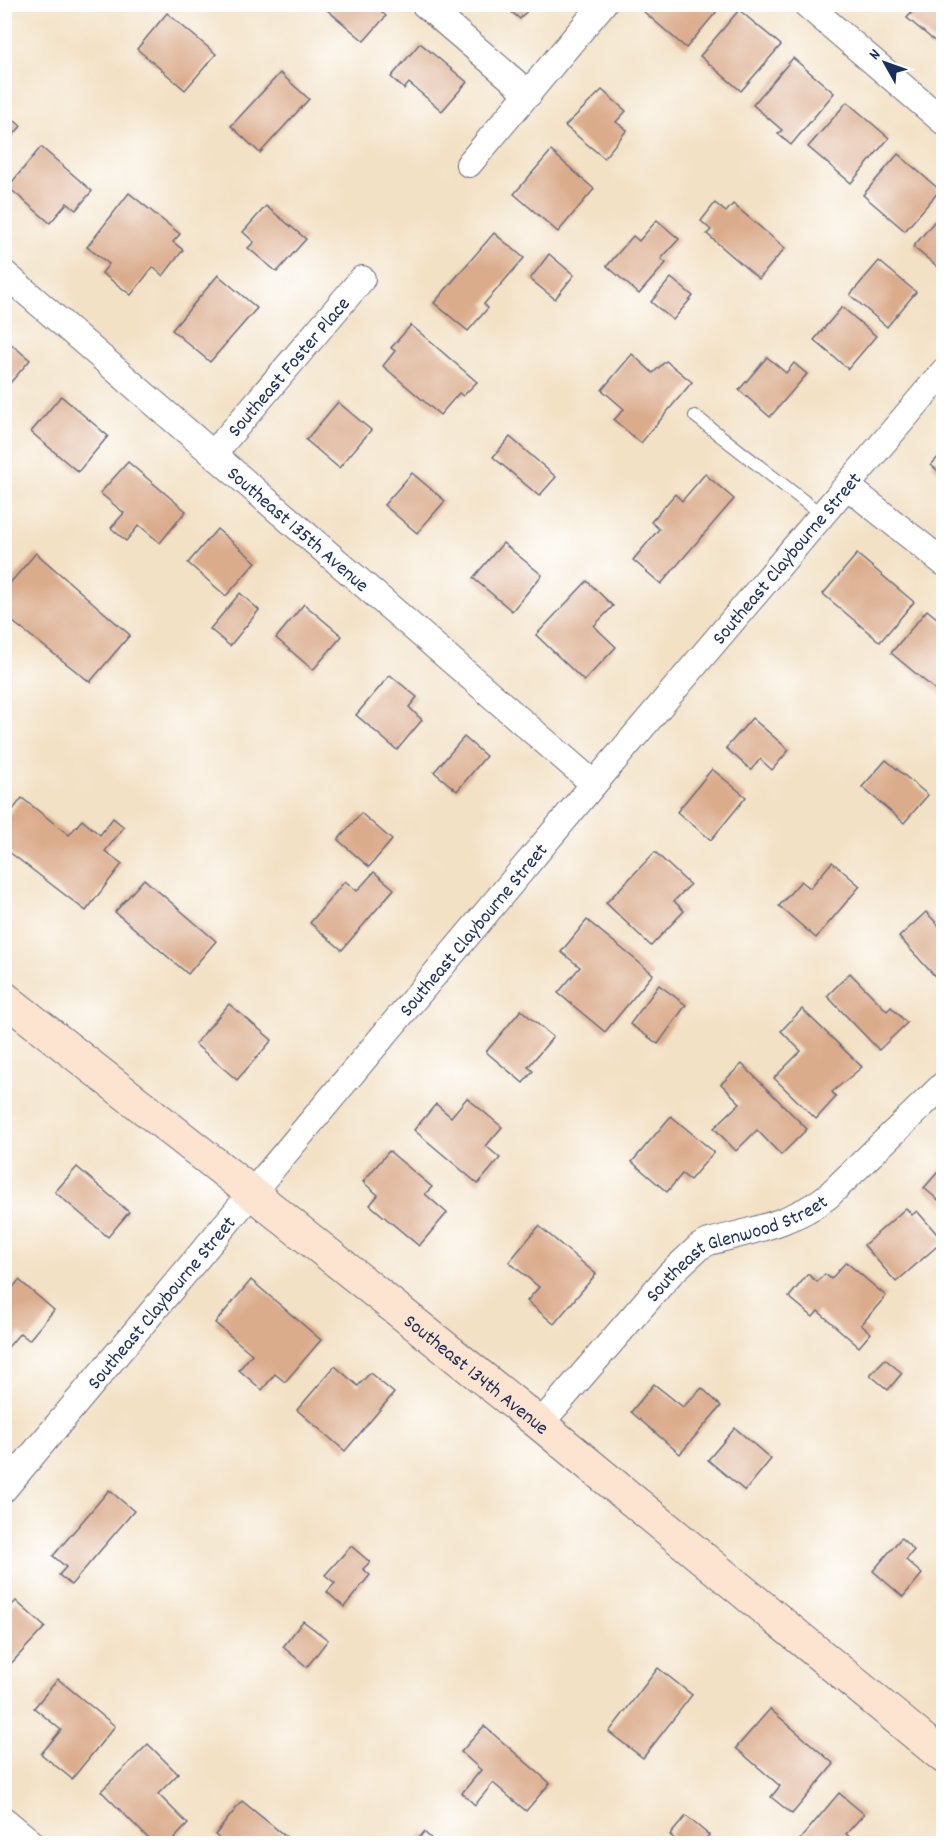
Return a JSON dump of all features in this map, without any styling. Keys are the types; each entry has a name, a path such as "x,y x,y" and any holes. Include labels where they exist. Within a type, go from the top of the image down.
{"street":[{"path":"424,4 529,94"},
{"path":"469,164 603,4"},
{"path":"806,4 944,122"},
{"name":"Southeast 135th Avenue","path":"4,273 594,784"},
{"name":"Southeast Foster Place","path":"214,453 362,279"},
{"name":"Southeast Claybourne Street","path":"4,1489 594,784 944,371"},
{"path":"847,486 944,563"},
{"name":"Southeast 134th Avenue","path":"4,998 540,1424 944,1757"},
{"name":"Southeast Glenwood Street","path":"540,1424 670,1274 699,1248 709,1242 780,1222 812,1208 828,1196 944,1084"},
{"path":"4,1820 33,1844"}],"lane":[{"path":"695,416 822,515"}],"building":[{"path":"320,4 372,4 386,16 364,41"},
{"path":"502,4 533,4 520,19"},
{"path":"649,4 723,4 686,48 643,11"},
{"path":"919,4 944,4 944,49 907,18"},
{"path":"739,10 781,45 741,91 700,56"},
{"path":"167,13 216,54 185,90 137,49"},
{"path":"420,43 467,82 442,111 409,83 404,89 391,77"},
{"path":"793,58 834,93 791,145 778,134 782,130 753,105"},
{"path":"280,73 309,99 260,153 231,126"},
{"path":"602,90 626,111 616,122 627,130 604,158 565,126"},
{"path":"847,102 889,138 851,183 808,147"},
{"path":"4,112 21,126 11,138 4,133"},
{"path":"41,147 92,191 76,210 67,203 50,223 8,187"},
{"path":"551,151 594,189 558,232 514,194"},
{"path":"898,154 940,190 905,231 863,195"},
{"path":"129,193 180,234 173,242 183,250 163,276 153,267 131,295 102,273 109,264 87,247"},
{"path":"715,203 726,212 733,204 785,248 759,279 707,234 711,230 701,221"},
{"path":"266,206 306,239 277,272 248,248 254,242 243,232"},
{"path":"944,210 944,272 913,247"},
{"path":"657,220 679,239 661,259 666,263 639,294 607,266 633,236 639,241"},
{"path":"494,233 524,258 484,304 488,308 468,331 434,303"},
{"path":"549,254 574,275 555,299 530,279"},
{"path":"879,261 916,292 887,327 850,295"},
{"path":"218,275 257,308 210,362 172,330"},
{"path":"671,278 693,296 673,320 651,302"},
{"path":"842,307 876,336 848,369 814,340"},
{"path":"411,325 477,382 463,396 459,393 440,415 383,366 395,351 391,348"},
{"path":"4,338 30,360 4,390"},
{"path":"632,354 653,373 666,361 692,382 641,443 614,420 624,409 602,390"},
{"path":"767,357 786,373 794,363 807,374 770,417 739,390"},
{"path":"61,396 108,436 78,472 31,432"},
{"path":"338,402 371,430 339,468 306,440"},
{"path":"510,437 556,477 539,496 493,457"},
{"path":"944,451 944,476 931,465"},
{"path":"128,462 186,511 160,543 139,525 126,541 111,528 124,513 100,493"},
{"path":"412,473 445,501 417,533 384,505"},
{"path":"705,474 734,499 661,584 633,560 659,529 651,522 675,494 682,501"},
{"path":"217,529 256,562 226,596 188,563"},
{"path":"503,543 542,575 512,611 473,578"},
{"path":"36,553 130,635 90,682 4,615 4,590"},
{"path":"857,554 914,602 880,642 823,594"},
{"path":"587,581 613,606 594,626 616,647 584,681 536,635"},
{"path":"240,593 259,610 230,646 210,629"},
{"path":"304,604 342,636 313,670 276,638"},
{"path":"927,610 944,624 944,697 891,653"},
{"path":"390,675 417,697 409,707 422,720 397,750 356,715"},
{"path":"752,718 789,750 772,770 760,759 751,770 726,748"},
{"path":"464,737 486,756 457,791 434,772"},
{"path":"886,760 928,795 904,823 862,787"},
{"path":"712,769 746,797 711,840 677,812"},
{"path":"22,798 69,835 82,820 100,835 113,818 124,827 105,851 122,864 86,911 4,848 4,821"},
{"path":"361,813 392,840 369,867 338,840"},
{"path":"655,852 690,885 674,901 684,911 651,946 606,903"},
{"path":"832,862 860,886 816,938 779,906 801,881 810,888"},
{"path":"374,872 394,889 342,950 310,923 345,881 357,891"},
{"path":"144,879 216,941 188,974 115,912"},
{"path":"926,912 944,931 942,984 899,937"},
{"path":"587,920 653,974 605,1032 558,993 580,967 561,952"},
{"path":"850,973 887,1011 891,1007 907,1023 879,1050 827,996"},
{"path":"659,985 686,1005 658,1044 630,1024"},
{"path":"229,1004 272,1040 237,1080 195,1044"},
{"path":"802,1009 862,1067 832,1092 836,1097 816,1119 774,1078 801,1051 781,1031"},
{"path":"521,1010 553,1037 528,1067 533,1071 523,1083 486,1052"},
{"path":"742,1064 807,1129 781,1155 757,1130 736,1151 714,1128 740,1103 721,1084"},
{"path":"467,1098 502,1127 486,1146 500,1158 478,1184 414,1130 436,1104 451,1117"},
{"path":"671,1116 714,1152 690,1180 682,1174 667,1192 632,1162"},
{"path":"389,1151 432,1187 425,1194 447,1213 419,1246 370,1205 378,1195 363,1182"},
{"path":"944,1165 944,1205 924,1188"},
{"path":"77,1167 129,1212 108,1237 55,1192"},
{"path":"906,1208 912,1215 917,1211 943,1241 896,1282 864,1245"},
{"path":"539,1226 596,1274 554,1324 527,1301 539,1287 509,1262"},
{"path":"846,1262 886,1296 861,1325 871,1333 859,1347 818,1311 813,1317 789,1297 808,1274 817,1282 825,1274 831,1279"},
{"path":"19,1280 54,1310 29,1340 20,1333 4,1352 4,1298"},
{"path":"251,1280 321,1340 285,1382 275,1374 262,1390 239,1370 252,1354 215,1323"},
{"path":"885,1359 902,1373 888,1390 870,1375"},
{"path":"335,1366 358,1386 370,1373 394,1393 345,1451 297,1410"},
{"path":"654,1384 683,1407 702,1388 721,1406 680,1454 631,1412"},
{"path":"735,1428 771,1459 745,1491 708,1460"},
{"path":"109,1490 134,1511 71,1585 59,1575 66,1567 53,1556"},
{"path":"901,1538 914,1550 906,1560 922,1574 903,1597 873,1571"},
{"path":"351,1546 370,1562 363,1569 370,1575 344,1607 327,1592 335,1583 325,1575"},
{"path":"16,1601 45,1627 4,1671 4,1613"},
{"path":"303,1621 328,1640 307,1667 283,1647"},
{"path":"658,1668 692,1695 643,1758 609,1732"},
{"path":"58,1679 115,1726 72,1779 41,1754 61,1730 34,1708"},
{"path":"770,1709 834,1764 792,1814 771,1797 780,1786 736,1748"},
{"path":"484,1726 550,1783 526,1811 493,1783 475,1805 462,1793 481,1770 461,1752"},
{"path":"148,1744 178,1774 158,1794 188,1824 169,1844 154,1844 101,1791"},
{"path":"839,1793 864,1814 846,1834 858,1844 796,1844"},
{"path":"242,1801 290,1840 288,1844 226,1844 215,1835"},
{"path":"686,1816 709,1835 702,1844 680,1844 670,1835"},
{"path":"424,1832 437,1844 414,1844"}]}
